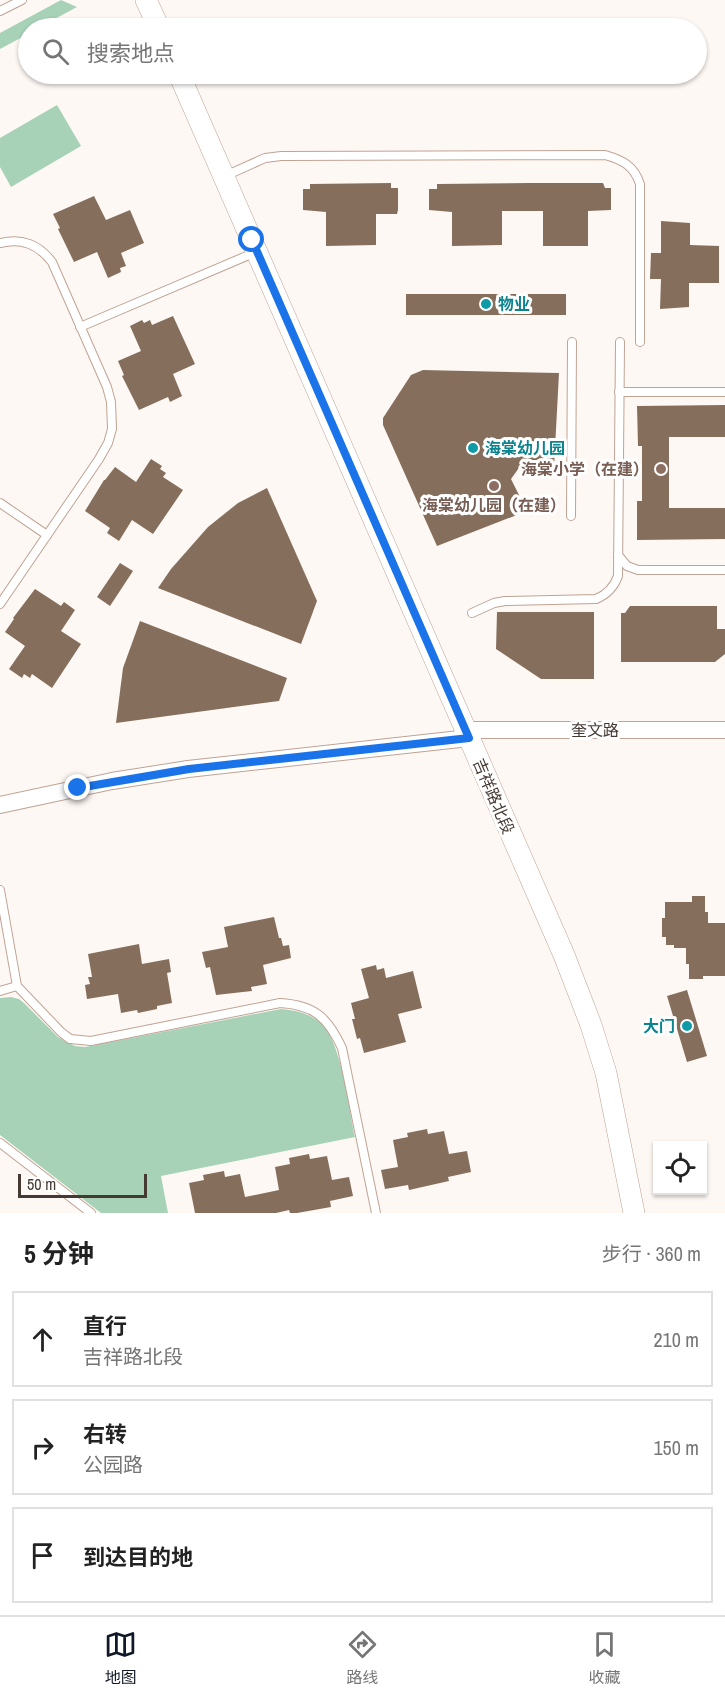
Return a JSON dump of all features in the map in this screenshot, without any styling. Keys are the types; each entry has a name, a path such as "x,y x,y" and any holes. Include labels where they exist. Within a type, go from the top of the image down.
{"street":[{"path":"146,0 154,18"},
{"name":"吉祥路北段","path":"184,84 564,955 591,1025 606,1073 634,1213"},
{"name":"奎文路","path":"0,805 112,781 189,769 467,734 725,730"}],"lane":[{"path":"0,11 22,0"},
{"path":"225,176 265,158 281,156 605,155 625,161 640,184 640,342"},
{"path":"0,243 23,241 44,252 52,262 107,387 111,402 112,429 108,443 99,459 0,604"},
{"path":"80,327 257,252"},
{"path":"571,516 572,342"},
{"path":"615,583 618,576 620,342"},
{"path":"619,392 725,392"},
{"path":"0,502 47,535"},
{"path":"618,555 627,566 638,570"},
{"path":"472,613 494,603 505,601 596,599 604,596 627,573 638,570 725,570"},
{"path":"0,890 17,986 70,1039 91,1041 280,1003 296,1004 324,1018 333,1028 342,1048 376,1213"},
{"path":"0,991 17,986"},
{"path":"0,1143 91,1213"}],"green space":[{"path":"61,0 77,7 57,18 28,18"},
{"path":"18,23 18,39 0,49 0,33"},
{"path":"57,105 81,146 11,187 0,167 0,138"},
{"path":"11,997 24,1003 58,1037 75,1046 85,1047 281,1009 306,1014 320,1022 327,1031 339,1058 355,1137 161,1176 168,1213 101,1213 0,1135 0,998"}],"building":[{"path":"391,183 391,188 398,188 398,210 397,214 376,214 376,245 326,246 326,212 303,210 303,189 310,189 310,184"},
{"path":"603,183 605,188 611,188 611,210 588,211 588,246 543,246 543,211 502,211 502,245 452,246 452,212 429,210 429,189 437,189 437,184"},
{"path":"94,196 106,220 130,210 144,243 121,253 126,266 120,268 121,272 108,278 97,252 74,262 53,214"},
{"path":"661,221 690,223 690,245 719,246 719,283 689,283 689,307 660,309 661,279 650,279 651,253 661,253"},
{"name":"物业","path":"406,294 566,294 566,315 406,315"},
{"path":"173,316 195,364 173,374 182,396 170,402 168,397 139,410 122,376 124,375 118,361 141,351 130,326 142,320 144,323 150,320 152,325"},
{"name":"海棠幼儿园","path":"423,370 559,373 554,467 521,465 511,479 527,511 437,546 383,425 383,418 411,375"},
{"path":"725,405 725,437 669,437 669,508 725,508 725,539 637,540 637,501 642,501 642,446 638,446 637,406"},
{"path":"151,459 162,466 160,469 166,473 163,477 183,490 153,534 132,520 119,541 107,533 110,528 85,511 115,467 136,482"},
{"path":"267,488 317,601 301,644 158,588 171,569 208,527 238,503"},
{"path":"120,563 133,571 110,606 97,597"},
{"path":"35,589 61,606 64,602 75,610 61,631 81,644 52,688 32,674 30,678 24,674 22,678 9,669 25,646 5,632"},
{"path":"630,606 717,606 717,629 725,629 725,654 715,662 621,662 621,613 625,613"},
{"path":"497,612 594,612 594,679 541,679 496,649"},
{"path":"140,621 287,678 279,701 116,723 123,668"},
{"path":"692,896 705,896 708,923 725,923 725,976 703,976 703,979 689,979 686,948 666,945 666,937 662,937 665,902 692,902"},
{"path":"274,917 279,938 283,946 289,945 291,958 263,965 267,984 251,987 252,991 216,995 210,967 206,968 202,952 228,947 224,927"},
{"path":"139,944 142,964 169,959 171,972 167,973 172,1003 138,1013 137,1010 121,1013 118,994 87,999 85,985 90,984 88,977 92,977 88,954"},
{"path":"376,965 377,970 384,968 386,978 413,971 422,1008 398,1014 406,1042 364,1053 360,1038 357,1039 351,1003 369,998 361,969"},
{"name":"大门","path":"687,990 707,1056 687,1062 667,996"},
{"path":"427,1129 428,1134 444,1131 449,1154 467,1151 471,1172 448,1177 449,1181 409,1190 408,1185 385,1189 381,1170 398,1167 393,1140 408,1137 407,1133"},
{"path":"309,1154 310,1159 327,1156 332,1180 349,1177 353,1196 330,1201 331,1207 297,1213 290,1213 289,1210 276,1213 195,1213 189,1183 204,1180 203,1175 224,1171 225,1177 240,1174 245,1197 279,1190 275,1167 290,1164 289,1158"}],"place":[{"name":"物业","path":"486,304"},
{"name":"海棠幼儿园","path":"473,448"},
{"name":"海棠小学（在建）","path":"661,469"},
{"name":"海棠幼儿园（在建）","path":"494,486"},
{"name":"大门","path":"687,1026"}],"route":[{"path":"78,788 189,769 469,738 252,240"}]}
